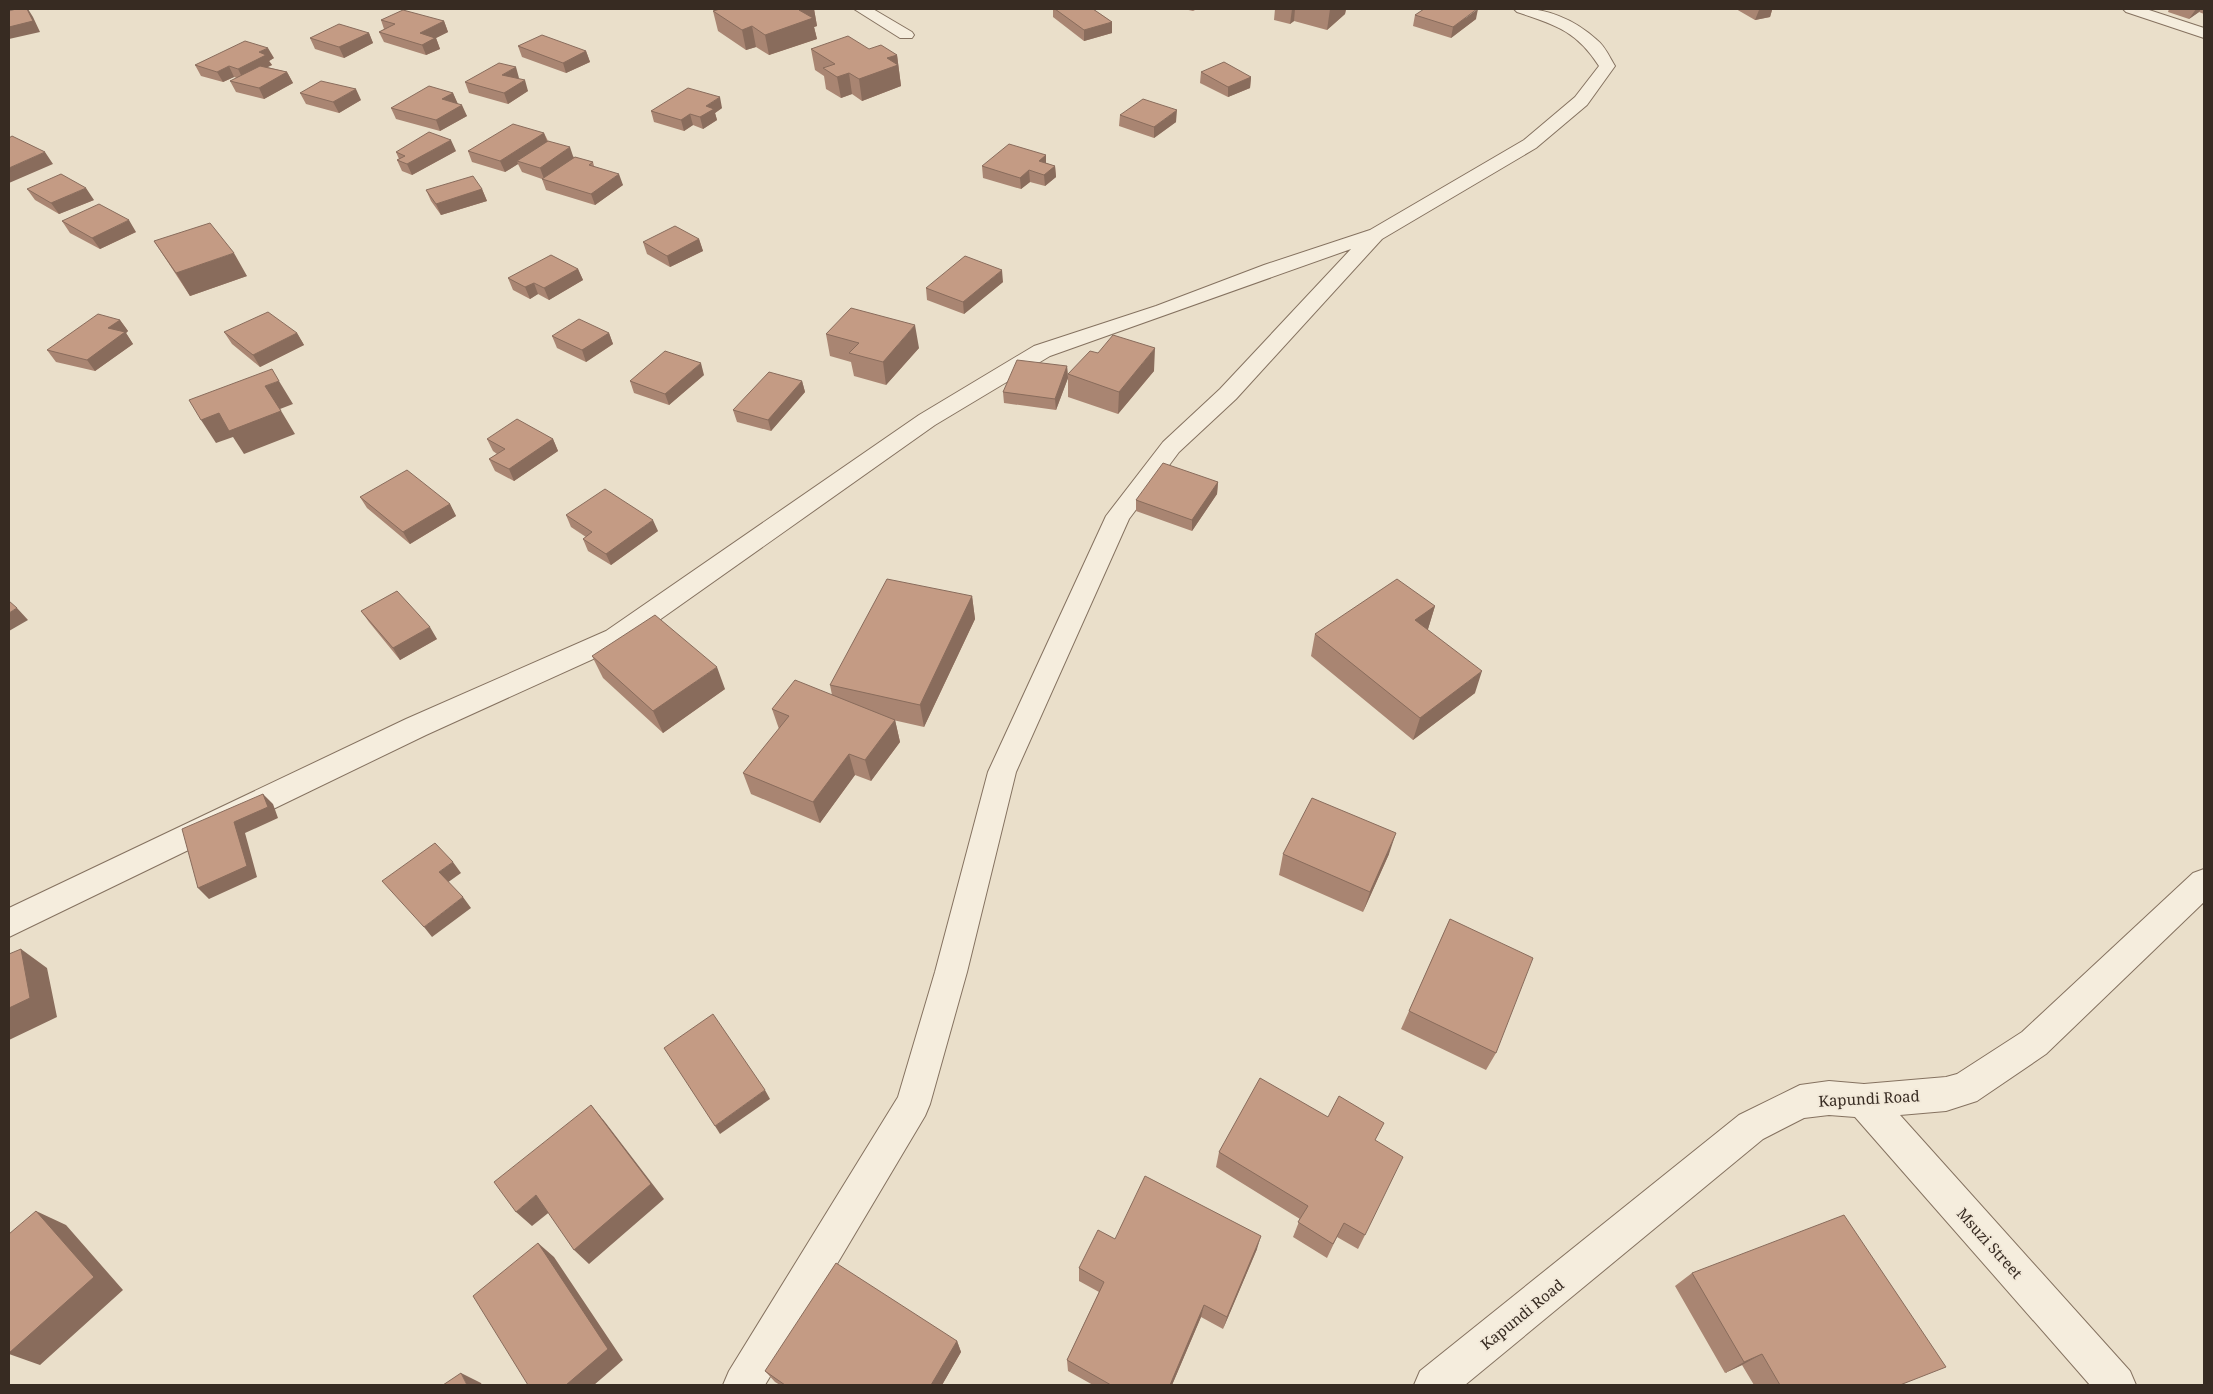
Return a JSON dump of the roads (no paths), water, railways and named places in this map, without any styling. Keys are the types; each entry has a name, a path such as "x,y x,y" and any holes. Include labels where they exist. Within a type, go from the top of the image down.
{"street":[{"path":"862,9 906,35"},
{"path":"9,923 398,736 615,638 928,420 1042,350 1163,310 1272,269 1376,234 1530,144 1581,101 1606,66 1593,44 1564,23 1522,9"},
{"path":"2131,9 2204,33"},
{"path":"743,1385 914,1104 952,972 1002,772 1118,516 1171,447 1228,394 1376,234"},
{"name":"Kapundi Road","path":"1434,1385 1751,1127 1800,1102 1829,1098 1864,1101 1946,1094 1965,1089 1978,1081 2034,1043 2204,882"},
{"name":"Msuzi Street","path":"1864,1101 2116,1385"}]}
